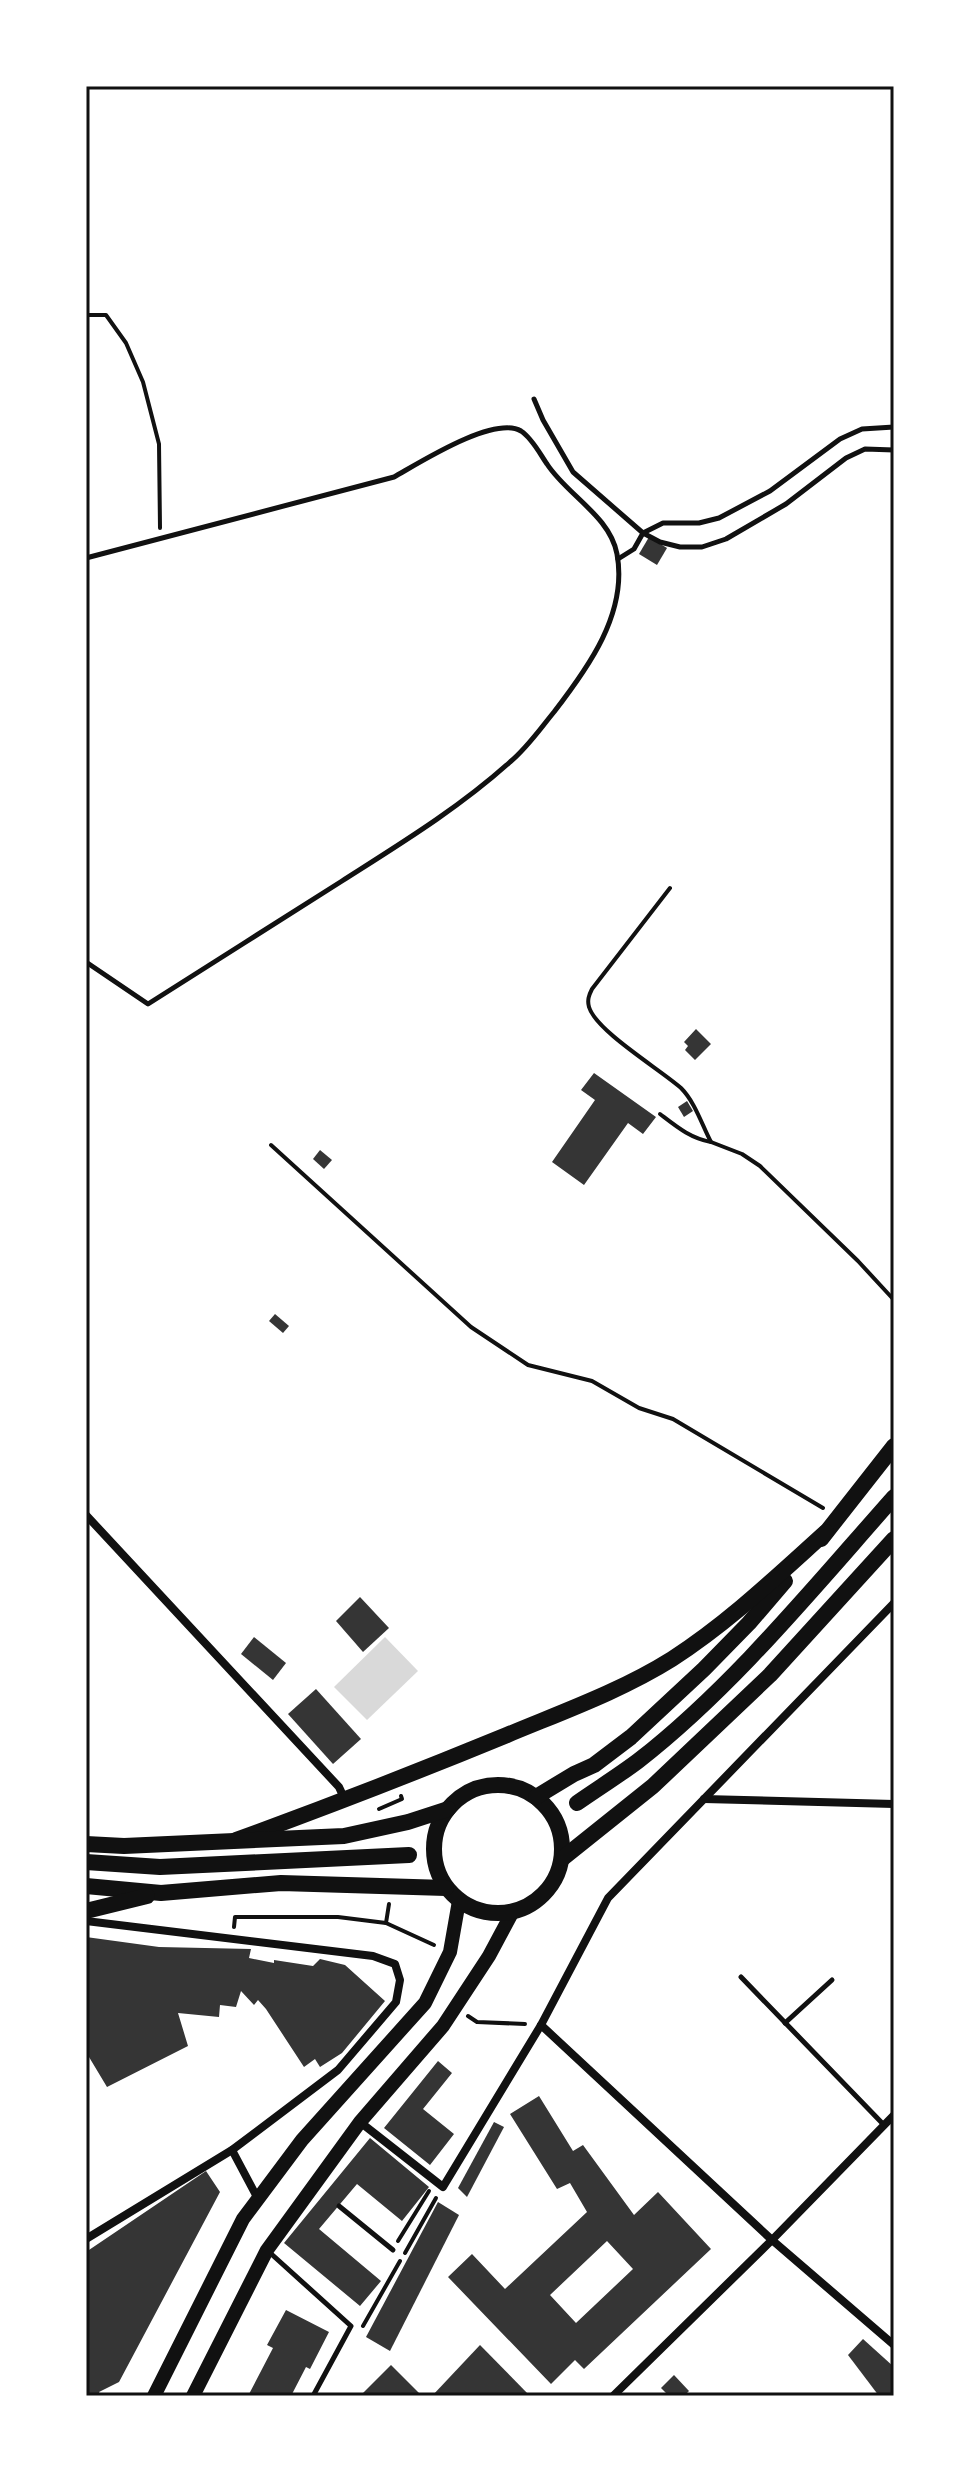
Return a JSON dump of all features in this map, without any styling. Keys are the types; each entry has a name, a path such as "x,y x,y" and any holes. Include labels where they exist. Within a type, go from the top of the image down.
{"highway":[{"path":"536,1797 594,1765 631,1737 749,1623 894,1446"},
{"path":"577,1803 638,1760 714,1692 794,1610 894,1497"},
{"path":"236,1840 345,1801 579,1705 643,1675 702,1639 739,1611 826,1532"},
{"path":"561,1865 562,1835 552,1814 536,1797 522,1789 490,1785 460,1798 448,1809 437,1832 434,1857 438,1873 446,1888 459,1901 484,1912 512,1913 527,1907 541,1898 561,1865 653,1786 770,1675 894,1539"},
{"path":"86,1844 124,1846 344,1836 408,1822 448,1809"},
{"path":"86,1862 160,1867 409,1855"},
{"path":"86,1911 161,1893 281,1883 446,1888"},
{"path":"86,1886 161,1893"}],"main road":[{"path":"153,2395 243,2219 302,2140 425,2003 450,1952 459,1901"},
{"path":"193,2396 267,2250 319,2189 360,2122 456,2009 512,1913"}],"street":[{"path":"86,1515 339,1787 345,1801"},
{"path":"360,2122 443,2187 541,2025 608,1898 894,1603"},
{"path":"704,1799 894,1804"},
{"path":"86,1921 373,1956 395,1964 400,1980 396,2002 338,2070 232,2150 86,2239"},
{"path":"541,2025 772,2240 894,2345"},
{"path":"613,2396 894,2115"},
{"path":"232,2150 258,2199"}],"lane":[{"path":"534,399 573,472 643,533 660,542 680,547 702,547 726,539 786,504 846,458 865,449 894,450"},
{"path":"86,558 394,477 438,452 494,429 511,427 523,432 556,477 608,531 620,575 614,607 588,666 522,750 484,785 393,849 148,1004 86,962"},
{"path":"618,559 634,549 643,533 663,523 699,523 719,518 770,491 840,439 862,429 894,427"},
{"path":"741,1977 883,2124"},
{"path":"785,2023 832,1980"},
{"path":"339,2206 393,2250"},
{"path":"267,2250 351,2326 313,2396"}],"path":[{"path":"86,315 106,315 126,343 143,382 159,444 161,538"},
{"path":"670,888 592,989 588,998 589,1008 594,1017 629,1048 682,1089 711,1142"},
{"path":"660,1114 696,1139 742,1154 760,1166 894,1300"},
{"path":"271,1145 471,1327 517,1358 528,1365 592,1381 639,1408 673,1419 838,1518"},
{"path":"386,1923 392,1886"},
{"path":"232,1940 235,1917 338,1917 386,1923 450,1952"},
{"path":"393,2250 435,2180"}],"shaded area":[{"path":"385,1637 418,1671 367,1720 334,1687"}],"building":[{"path":"649,537 667,548 657,565 639,554"},
{"path":"696,1029 711,1044 695,1060 685,1050 688,1046 684,1042"},
{"path":"594,1073 656,1117 643,1134 628,1123 584,1185 552,1162 595,1100 581,1090"},
{"path":"687,1101 693,1111 684,1117 678,1107"},
{"path":"320,1150 332,1160 324,1169 313,1159"},
{"path":"275,1314 289,1326 283,1333 269,1321"},
{"path":"360,1597 389,1628 363,1652 336,1621"},
{"path":"254,1637 286,1663 273,1680 241,1654"},
{"path":"316,1689 361,1739 333,1764 288,1714"},
{"path":"86,1937 159,1947 251,1949 249,1958 274,1963 274,1960 313,1966 320,1959 345,1965 385,2001 342,2053 320,2067 315,2059 304,2067 266,2009 258,2000 254,2005 241,1991 236,2007 220,2005 219,2017 178,2013 188,2046 107,2087 86,2052"},
{"path":"438,2061 452,2073 423,2109 454,2134 430,2165 384,2128"},
{"path":"539,2096 573,2151 583,2145 634,2215 658,2192 711,2249 584,2369 575,2360 551,2384 448,2277 472,2254 505,2289 587,2212 570,2183 557,2189 510,2114","holes":["607,2241 633,2269 576,2323 550,2295"]},
{"path":"494,2122 504,2127 467,2197 458,2188"},
{"path":"370,2138 429,2187 402,2221 357,2184 319,2229 381,2281 360,2306 284,2243"},
{"path":"206,2171 220,2192 119,2382 99,2392 101,2396 86,2396 86,2252"},
{"path":"438,2202 459,2215 390,2351 366,2337"},
{"path":"286,2310 329,2332 310,2369 306,2367 291,2396 248,2396 273,2348 267,2345"},
{"path":"863,2339 894,2367 894,2396 879,2396 848,2355"},
{"path":"480,2345 530,2396 432,2396"},
{"path":"391,2365 422,2396 360,2396"},
{"path":"674,2375 689,2391 684,2396 669,2396 661,2388"}]}
